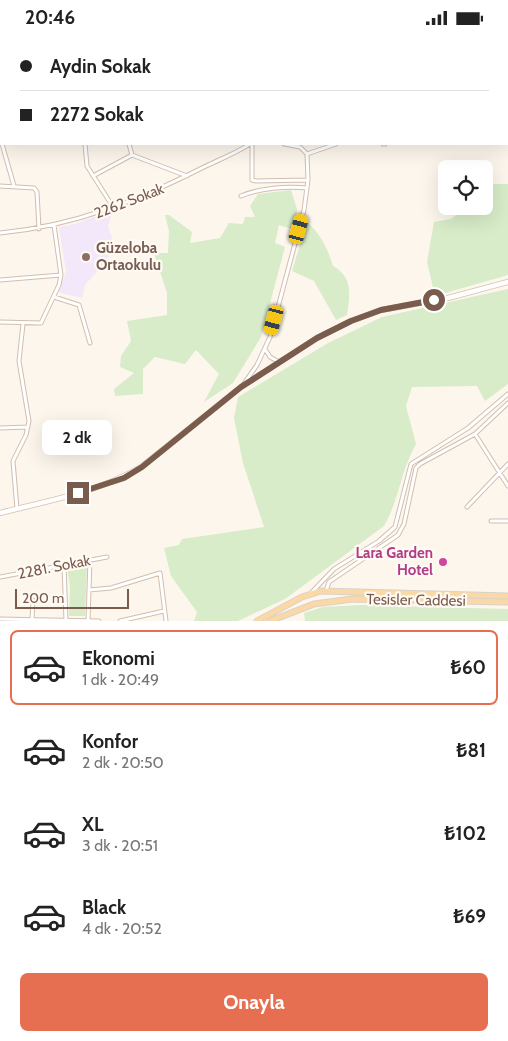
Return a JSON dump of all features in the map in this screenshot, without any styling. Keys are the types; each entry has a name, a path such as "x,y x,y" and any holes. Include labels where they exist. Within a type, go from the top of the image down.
{"main road":[{"path":"324,602 326,591"},
{"path":"257,621 310,593 326,591 508,597"},
{"path":"310,593 310,600 314,604"},
{"name":"Tesisler Caddesi","path":"270,621 314,604 368,598 508,602"}],"street":[{"path":"3,145 14,186"},
{"path":"85,145 87,167 113,207"},
{"path":"129,145 132,155"},
{"name":"2262 Sokak","path":"0,233 39,229 79,219 113,207 187,176 249,145"},
{"path":"251,145 252,180 308,180"},
{"path":"241,387 250,376 265,349 304,211 308,180 307,154 299,145"},
{"path":"307,154 333,145"},
{"path":"93,176 132,155 187,176"},
{"path":"0,185 34,188 37,192 39,229"},
{"path":"241,196 251,192 272,189 307,188"},
{"path":"0,322 42,323 62,275 54,225"},
{"path":"0,280 62,275"},
{"path":"0,513 124,478 149,461 241,387 279,362 351,321 381,310 448,298 508,282"},
{"path":"54,297 79,305 90,343"},
{"path":"17,509 13,461 28,427 28,411 19,361 23,324"},
{"path":"265,349 270,357 279,362"},
{"path":"310,593 334,569 379,541 395,527 411,464 468,428 508,393"},
{"path":"326,591 329,582 398,535 404,524 416,468 475,434 508,403"},
{"path":"0,428 28,427"},
{"path":"475,434 508,486"},
{"path":"467,507 508,464"},
{"path":"491,521 508,521"},
{"name":"2281. Sokak","path":"0,577 107,557"},
{"path":"88,620 90,559"},
{"path":"64,564 66,621"},
{"path":"89,590 111,588 160,573 166,621"},
{"path":"32,620 33,600"},
{"path":"120,621 164,611"},
{"path":"0,619 99,621"}],"shaded area":[{"name":"Güzeloba Ortaokulu","path":"113,210 108,226 115,247 102,266 85,285 82,298 61,293 59,290 66,272 59,227 75,224"}],"green space":[{"path":"493,184 508,184 508,275 435,296 427,262 434,222 451,219 456,215 493,215"},
{"path":"291,190 297,209 295,230 279,225 275,243 285,247 261,337 233,383 204,402 219,374 196,350 185,364 155,357 143,369 143,394 115,396 114,389 134,373 120,367 121,356 131,341 127,321 167,315 167,293 154,253 168,253 169,231 165,215 169,215 192,232 190,243 220,238 229,223 243,224 245,217 255,217 250,206 258,194"},
{"path":"307,222 323,242 333,266 344,275 349,287 347,315 336,320 314,281 292,271"},
{"path":"508,289 508,384 485,401 477,386 412,387 406,406 416,444 384,526 285,599 238,621 194,621 197,612 171,576 164,548 179,545 182,539 264,527 243,463 234,418 238,397 328,343 382,317"},
{"path":"87,564 85,616 69,616 70,586 67,568"},
{"path":"360,605 508,609 508,621 305,621 304,613 323,607"}],"place":[{"name":"Güzeloba Ortaokulu","path":"86,257"},
{"name":"Lara Garden Hotel","path":"443,562"}],"route":[{"path":"78,493 124,478 142,467 241,387 317,338 351,321 381,310 434,300"}]}
